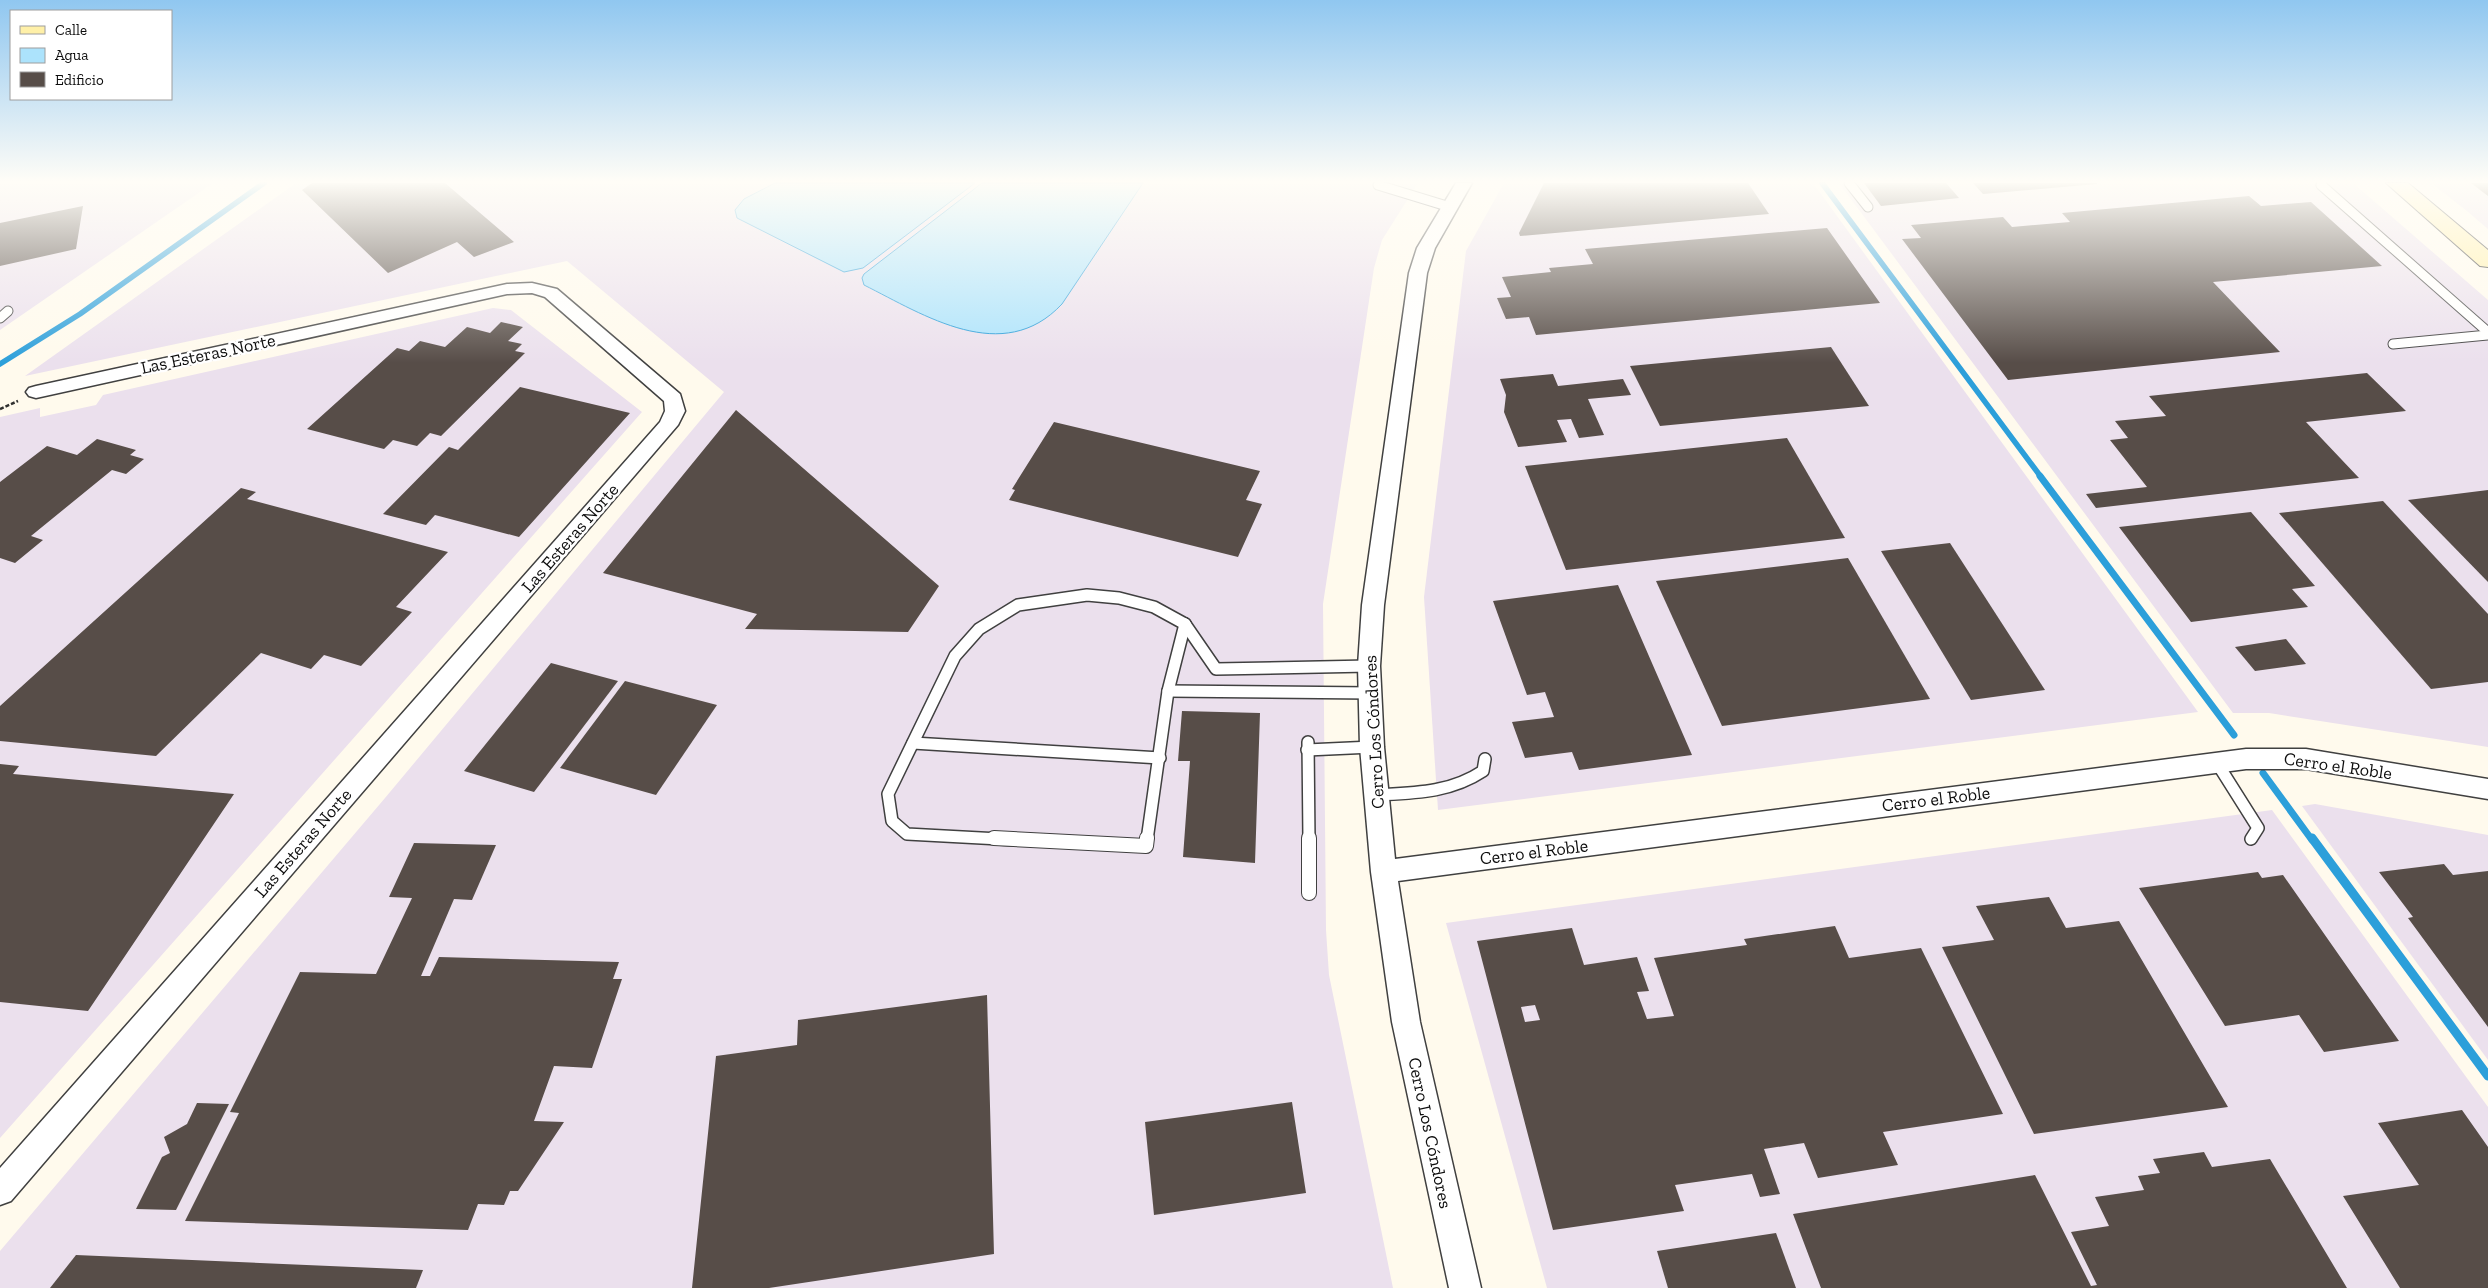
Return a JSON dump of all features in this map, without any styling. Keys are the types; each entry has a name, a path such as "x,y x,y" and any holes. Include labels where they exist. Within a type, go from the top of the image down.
{"main road":[{"path":"2467,243 2488,261"}],"street":[{"name":"Cerro Los Cóndores","path":"1429,243 1418,273 1372,605 1369,666 1372,747 1384,872 1416,1074 1465,1288"},
{"name":"Las Esteras Norte","path":"0,1190 668,425 675,411 673,399 551,292 532,288 507,289 36,392"},
{"name":"Cerro el Roble","path":"1384,872 2217,763 2273,758 2306,759 2488,789"}],"lane":[{"path":"2385,243 2488,334"},
{"path":"0,318 8,310"},
{"path":"2393,344 2488,334"},
{"path":"1185,624 1168,691 1146,846 907,834 892,821 888,794 955,656 979,629 1018,605 1087,595 1120,598 1154,607 1185,624 1216,669 1369,666"},
{"path":"1168,691 1371,693"},
{"path":"912,743 1160,758"},
{"path":"1309,894 1308,746 1372,747"},
{"path":"1376,795 1440,791 1469,782 1483,771 1485,759"},
{"path":"2217,763 2258,828 2251,839"}],"shaded area":[{"path":"0,243 126,243 0,330"},
{"path":"212,243 1381,243 1374,268 1323,604 1326,930 1329,975 1393,1288 0,1288 0,1251 385,798 724,392 567,261 25,376"},
{"path":"1470,243 1857,243 2198,712 1438,810 1424,597 1466,251"},
{"path":"1884,243 2422,243 2488,300 2488,747 2269,713 2233,713"},
{"path":"493,308 511,310 642,412 0,1138 0,417 40,408 40,417 96,405 103,395"},
{"path":"2315,804 2488,835 2488,1060 2302,806"},
{"path":"2272,810 2488,1107 2488,1288 1547,1288 1446,923"}],"water":[{"path":"787,243 896,243 863,268 844,272"},
{"path":"904,243 1103,243 1062,304 1039,323 1015,332 989,334 937,321 864,285 862,278 864,274"}],"building":[{"path":"0,243 77,243 76,249 0,266"},
{"path":"357,243 455,243 388,273"},
{"path":"458,243 511,243 474,257"},
{"path":"1653,243 1838,243 1880,303 1536,335 1529,317 1506,319 1497,298 1511,297 1502,277 1551,272 1549,268 1593,264 1585,249"},
{"path":"1905,243 2357,243 2382,266 2213,282 2280,352 2008,380"},
{"path":"501,322 523,327 508,341 522,344 515,351 525,353 441,436 430,433 417,446 393,440 384,449 307,429 397,348 409,351 420,341 445,347 467,327 490,333"},
{"path":"1831,347 1869,406 1660,426 1630,366"},
{"path":"2367,373 2406,411 2306,422 2359,478 2096,508 2086,494 2147,487 2110,440 2128,438 2115,421 2166,416 2149,396"},
{"path":"1553,374 1558,386 1623,379 1631,395 1588,399 1604,435 1579,438 1571,419 1557,420 1567,442 1518,447 1504,412 1506,395 1500,379"},
{"path":"520,387 630,413 519,537 435,515 426,525 383,514 449,447 458,450"},
{"path":"736,410 939,586 908,632 745,629 757,614 603,573"},
{"path":"1054,422 1260,471 1246,500 1262,504 1238,557 1009,500 1015,490 1012,489"},
{"path":"1787,438 1845,538 1566,570 1525,466"},
{"path":"97,439 136,450 130,455 144,459 126,474 112,470 31,536 43,540 15,563 0,558 0,482 47,446 77,455"},
{"path":"241,488 256,492 247,499 448,552 396,607 412,612 361,666 324,655 311,669 261,653 156,756 0,741 0,706"},
{"path":"2488,490 2488,582 2408,500"},
{"path":"2383,501 2488,614 2488,682 2431,689 2279,513"},
{"path":"2251,512 2315,586 2292,589 2308,607 2191,622 2119,527"},
{"path":"1950,543 2045,690 1971,700 1881,551"},
{"path":"1848,558 1930,699 1722,726 1656,581"},
{"path":"1618,585 1692,755 1579,770 1572,752 1525,758 1512,722 1554,717 1545,692 1527,695 1493,601"},
{"path":"2286,639 2306,664 2255,671 2235,647"},
{"path":"551,663 618,681 534,792 464,771"},
{"path":"625,681 717,705 656,795 560,768"},
{"path":"1182,711 1260,713 1255,863 1183,857 1190,761 1178,761"},
{"path":"0,764 19,766 13,774 234,794 88,1011 0,1002"},
{"path":"414,843 496,845 472,900 454,899 421,976 430,976 439,957 619,962 613,979 622,979 592,1068 554,1066 534,1121 564,1122 518,1191 510,1191 504,1205 478,1204 468,1230 185,1221 239,1113 230,1112 300,972 376,974 412,898 389,897"},
{"path":"2444,864 2453,875 2488,871 2488,1027 2408,918 2413,917 2379,872"},
{"path":"2258,872 2262,878 2283,875 2399,1041 2324,1052 2299,1015 2225,1026 2139,888"},
{"path":"2049,897 2066,928 2119,921 2228,1107 2034,1134 1942,947 1994,940 1976,906"},
{"path":"1835,926 1849,958 1921,948 2003,1114 1883,1132 1898,1165 1818,1178 1804,1143 1764,1149 1780,1194 1760,1197 1752,1174 1675,1185 1684,1211 1553,1230 1477,941 1572,928 1584,965 1637,957 1649,991 1637,992 1647,1019 1674,1016 1654,958 1747,945 1744,939","holes":["1535,1005 1540,1020 1525,1022 1521,1007"]},
{"path":"987,995 994,1254 769,1288 692,1288 716,1056 797,1045 798,1020"},
{"path":"1292,1102 1306,1193 1154,1215 1145,1122"},
{"path":"197,1103 229,1104 176,1210 136,1209 162,1157 170,1153 164,1137 187,1124"},
{"path":"2462,1110 2488,1147 2488,1288 2400,1288 2343,1196 2419,1185 2378,1123"},
{"path":"2204,1152 2212,1167 2270,1159 2347,1288 1821,1288 1793,1214 2035,1175 2091,1286 2097,1285 2071,1232 2109,1226 2095,1197 2144,1190 2138,1176 2160,1173 2153,1159"},
{"path":"1776,1233 1796,1288 1668,1288 1657,1251"},
{"path":"76,1255 423,1270 416,1288 50,1288"}],"waterway":[{"path":"0,364 80,314 180,243"},
{"path":"1867,243 2041,477"},
{"path":"2040,476 2234,735"},
{"path":"2263,773 2312,840"},
{"path":"2312,838 2488,1076"}]}
